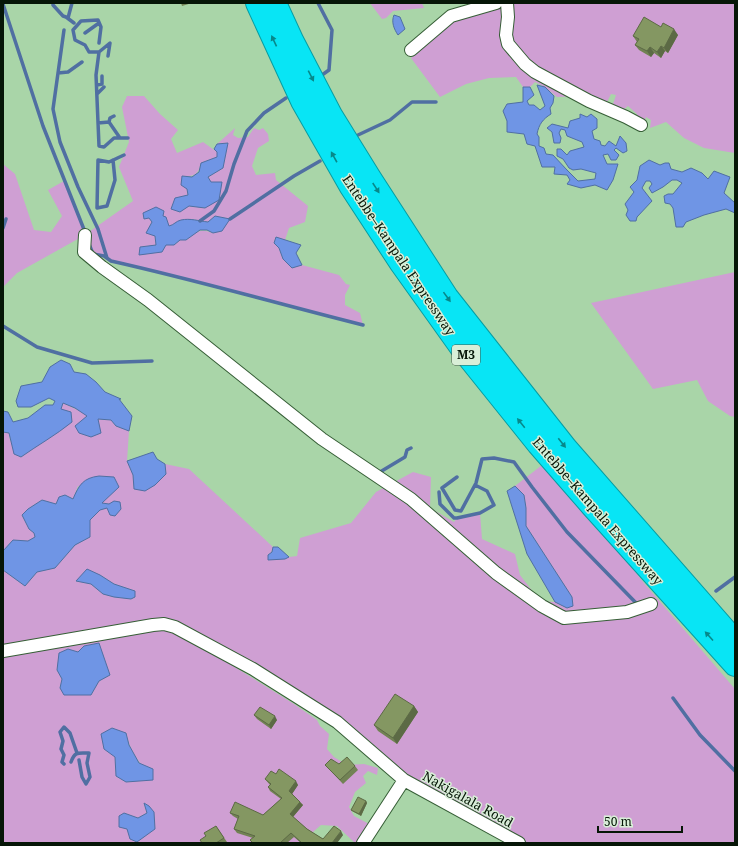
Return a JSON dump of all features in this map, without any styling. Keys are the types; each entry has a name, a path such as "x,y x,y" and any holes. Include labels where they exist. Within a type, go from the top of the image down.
{"highway":[{"name":"Entebbe–Kampala Expressway","path":"257,3 302,101 351,187 400,262 465,353 538,444 587,501 735,665"},
{"name":"Entebbe–Kampala Expressway","path":"275,3 292,40 331,115 447,296 566,448 735,641"}],"street":[{"path":"411,50 452,16 496,3"},
{"path":"507,3 508,17 506,35 508,44 525,64 535,72 589,101 641,125"},
{"path":"85,234 84,252 102,267 148,300 322,438 411,499 496,573 542,606 564,618 627,612 650,604"},
{"name":"Nakigalala Road","path":"3,651 153,625 164,624 176,627 253,669 336,722 404,780 519,843"},
{"path":"363,843 404,780"}],"shaded area":[{"path":"370,3 422,3 424,8 393,11 386,18 382,19"},
{"path":"507,3 735,3 735,153 704,148 684,138 666,122 650,128 651,120 646,117 643,126 636,119 637,114 628,106 618,114 612,107 616,95 611,94 605,106 589,108 583,96 557,97 545,87 535,82 530,87 523,87 516,77 489,78 466,84 440,97 411,58 454,18"},
{"path":"127,96 144,96 160,114 178,130 171,139 177,153 203,142 217,152 217,157 201,163 197,173 190,176 182,176 187,189 189,206 205,208 211,182 208,177 223,168 227,143 217,144 235,128 233,135 238,138 248,137 254,128 259,130 263,128 268,134 269,141 258,148 252,166 256,175 275,173 276,180 308,206 305,222 289,228 285,240 276,237 274,243 279,248 283,259 292,268 302,265 339,275 346,284 350,285 345,295 345,305 360,313 363,325 274,303 192,279 111,261 104,256 93,254 85,235 17,273 3,287 3,164 15,174 34,230 51,232 62,216 48,190 64,181 86,234 133,201 119,167 129,142 122,107","holes":["215,216 229,219 213,233 201,231 186,240 180,240 174,245 166,245 139,255 141,247 156,245 155,236 149,227 152,222 149,218 169,226 191,219 208,222"]},
{"path":"735,272 735,417 730,416 708,401 697,380 653,389 591,303"},
{"path":"63,403 97,419 111,420 116,426 129,431 127,461 133,475 134,489 166,474 165,464 189,469 273,547 271,553 268,555 285,559 297,556 300,538 351,523 376,492 413,472 431,477 430,508 454,522 457,518 480,513 482,539 515,554 520,575 540,601 555,602 567,608 572,597 526,526 524,495 515,486 546,462 603,529 644,583 735,689 735,843 527,843 404,779 258,671 173,619 156,619 3,648 3,570 25,586 37,572 55,568 75,545 90,537 90,520 100,510 107,508 109,504 102,503 78,486 73,499 65,495 59,497 56,504 42,500 22,515 35,537 28,541 13,540 3,551 3,432 9,433 10,440 21,457 38,444 61,409","holes":["100,575 114,584 135,591 135,597 131,599 114,597 103,594 91,584 76,581"]},
{"path":"148,629 174,632 201,646 317,720 320,726 329,734 327,749 334,757 347,765 364,764 378,768 377,775 368,771 363,776 366,783 355,792 349,807 354,816 371,825 361,843 355,843 337,826 321,825 313,832 313,843 3,843 3,656","holes":["68,649 104,661 110,675 99,681 91,695 60,688 62,679 57,670 58,663","126,733 133,752 153,779 126,782 116,776 115,757","144,804 155,829 130,838 124,813 138,818 147,813"]}],"water":[{"path":"394,15 400,17 405,29 398,35 393,25"},
{"path":"537,85 545,87 554,96 553,103 550,108 551,114 542,122 538,130 537,134 539,137 539,146 544,148 546,154 553,155 578,181 595,179 596,173 581,169 573,170 569,168 563,159 557,156 557,149 561,149 567,155 570,151 584,147 582,142 567,136 565,130 561,129 559,133 561,138 560,143 554,143 552,132 547,128 552,124 568,128 570,121 580,118 580,114 587,117 591,114 597,119 597,128 592,131 594,139 600,141 601,145 605,146 609,141 616,146 620,136 626,143 627,151 623,153 616,148 614,150 619,155 616,160 611,160 608,154 603,155 607,164 618,164 613,180 607,190 595,185 581,188 567,184 570,180 567,175 554,174 555,167 542,167 535,146 527,144 524,134 507,132 507,121 503,111 507,104 523,102 523,87 530,87 534,95 527,101 529,105 534,105 540,110 545,106"},
{"path":"228,143 223,168 208,177 211,182 222,182 219,200 205,208 189,206 180,212 171,209 175,198 188,195 187,189 181,185 182,176 192,177 199,172 201,163 217,157 217,152 214,149 217,144"},
{"path":"649,160 660,165 669,163 671,169 682,172 691,168 702,173 708,179 714,171 730,177 724,193 735,203 735,213 726,209 686,222 683,227 676,227 673,208 670,204 665,203 664,196 673,194 682,183 677,180 672,180 652,193 649,188 652,184 650,181 646,181 642,188 652,201 637,217 636,221 630,221 626,215 628,210 625,204 634,192 630,187 637,180 640,166"},
{"path":"156,207 164,211 163,216 166,217 169,226 184,219 208,222 215,216 230,219 222,231 213,233 207,230 200,230 186,240 180,240 174,245 166,245 162,252 139,255 140,247 156,245 155,236 146,233 152,222 149,218 144,219 143,213"},
{"path":"276,237 301,245 296,253 302,265 292,268 283,259 279,248 274,243"},
{"path":"61,360 70,364 74,372 86,374 105,392 121,399 119,399 132,416 129,431 116,426 111,420 98,419 101,433 91,437 79,433 75,426 87,416 75,408 63,403 61,409 71,412 72,422 21,457 14,454 9,433 3,432 3,411 8,412 13,422 28,418 45,405 53,405 55,401 49,398 31,407 18,407 16,401 21,386 42,382 50,367"},
{"path":"153,452 157,459 165,464 166,474 155,485 145,491 134,489 133,475 127,461"},
{"path":"99,476 114,477 119,487 102,503 109,504 114,501 120,502 121,509 115,516 110,515 107,508 100,510 90,520 90,537 75,545 55,568 37,572 25,586 3,570 3,551 13,540 28,541 35,537 22,515 28,509 42,500 56,504 59,497 65,495 73,499 77,490 85,480"},
{"path":"515,486 524,495 526,526 572,597 573,606 567,608 555,602 527,554 507,491"},
{"path":"273,547 278,547 289,557 285,559 268,560 268,555 272,552"},
{"path":"87,569 114,584 135,591 135,597 131,599 114,597 103,594 91,584 76,581"},
{"path":"99,643 110,675 99,681 91,695 64,695 60,688 62,679 57,670 59,653 68,649 78,652 84,646"},
{"path":"112,728 126,733 129,745 139,763 153,769 153,780 126,782 116,776 115,757 104,749 101,734"},
{"path":"144,803 154,812 155,829 137,842 130,839 127,829 119,827 119,816 124,813 138,818 147,813"}],"building":[{"path":"644,17 661,27 663,23 674,29 664,48 661,46 657,52 650,47 647,51 635,45 639,39 633,36"},
{"path":"395,694 414,706 393,738 374,725"},
{"path":"260,707 275,716 269,725 254,715"},
{"path":"347,757 355,766 340,780 325,765 331,759 339,764"},
{"path":"279,769 296,781 289,791 300,802 290,814 307,829 323,839 334,826 341,831 332,843 302,843 291,833 280,843 253,843 250,840 255,836 234,829 239,816 230,813 235,802 263,815 282,798 268,787 271,784 265,779 271,771 276,774"},
{"path":"358,797 366,801 359,814 351,810"},
{"path":"216,826 224,838 216,843 202,843 200,840 206,836 204,833"}],"waterway":[{"path":"53,3 53,5 63,16 74,23"},
{"path":"68,18 72,3"},
{"path":"318,3 332,30 329,70 322,75"},
{"path":"3,4 43,126 85,232"},
{"path":"99,43 101,27 98,20 81,21 73,30 75,40 85,45 89,52 99,52 96,75 99,146 104,147 114,138 128,138"},
{"path":"85,33 99,23"},
{"path":"64,30 53,109 60,142 78,187 98,229 107,258"},
{"path":"99,52 110,43 108,56"},
{"path":"58,73 68,72 82,62"},
{"path":"97,85 102,84 102,76"},
{"path":"97,94 104,87"},
{"path":"200,221 214,211 226,191 234,164 247,131 264,113 286,98"},
{"path":"358,135 390,120 412,102 436,102"},
{"path":"98,123 109,122 110,118 114,116"},
{"path":"109,122 120,138"},
{"path":"113,160 115,180 107,206 97,208 98,160 109,162 124,155"},
{"path":"230,219 294,176 320,161"},
{"path":"3,228 6,219"},
{"path":"89,244 93,254 104,256 111,261 363,325"},
{"path":"3,326 37,347 92,363 152,361"},
{"path":"376,473 405,457 407,450 411,448"},
{"path":"457,477 442,488 455,510 461,511 476,483 482,459 494,458 514,462 567,532 639,606"},
{"path":"439,492 440,504 454,518 457,518 480,513 494,505 487,491 475,485"},
{"path":"716,591 735,577"},
{"path":"673,698 700,735 735,771"},
{"path":"64,764 62,762 64,755 61,749 63,741 60,732 64,727 70,733 77,753"},
{"path":"71,762 77,753 89,753 87,763 90,777 86,784 82,777 79,760"}]}
